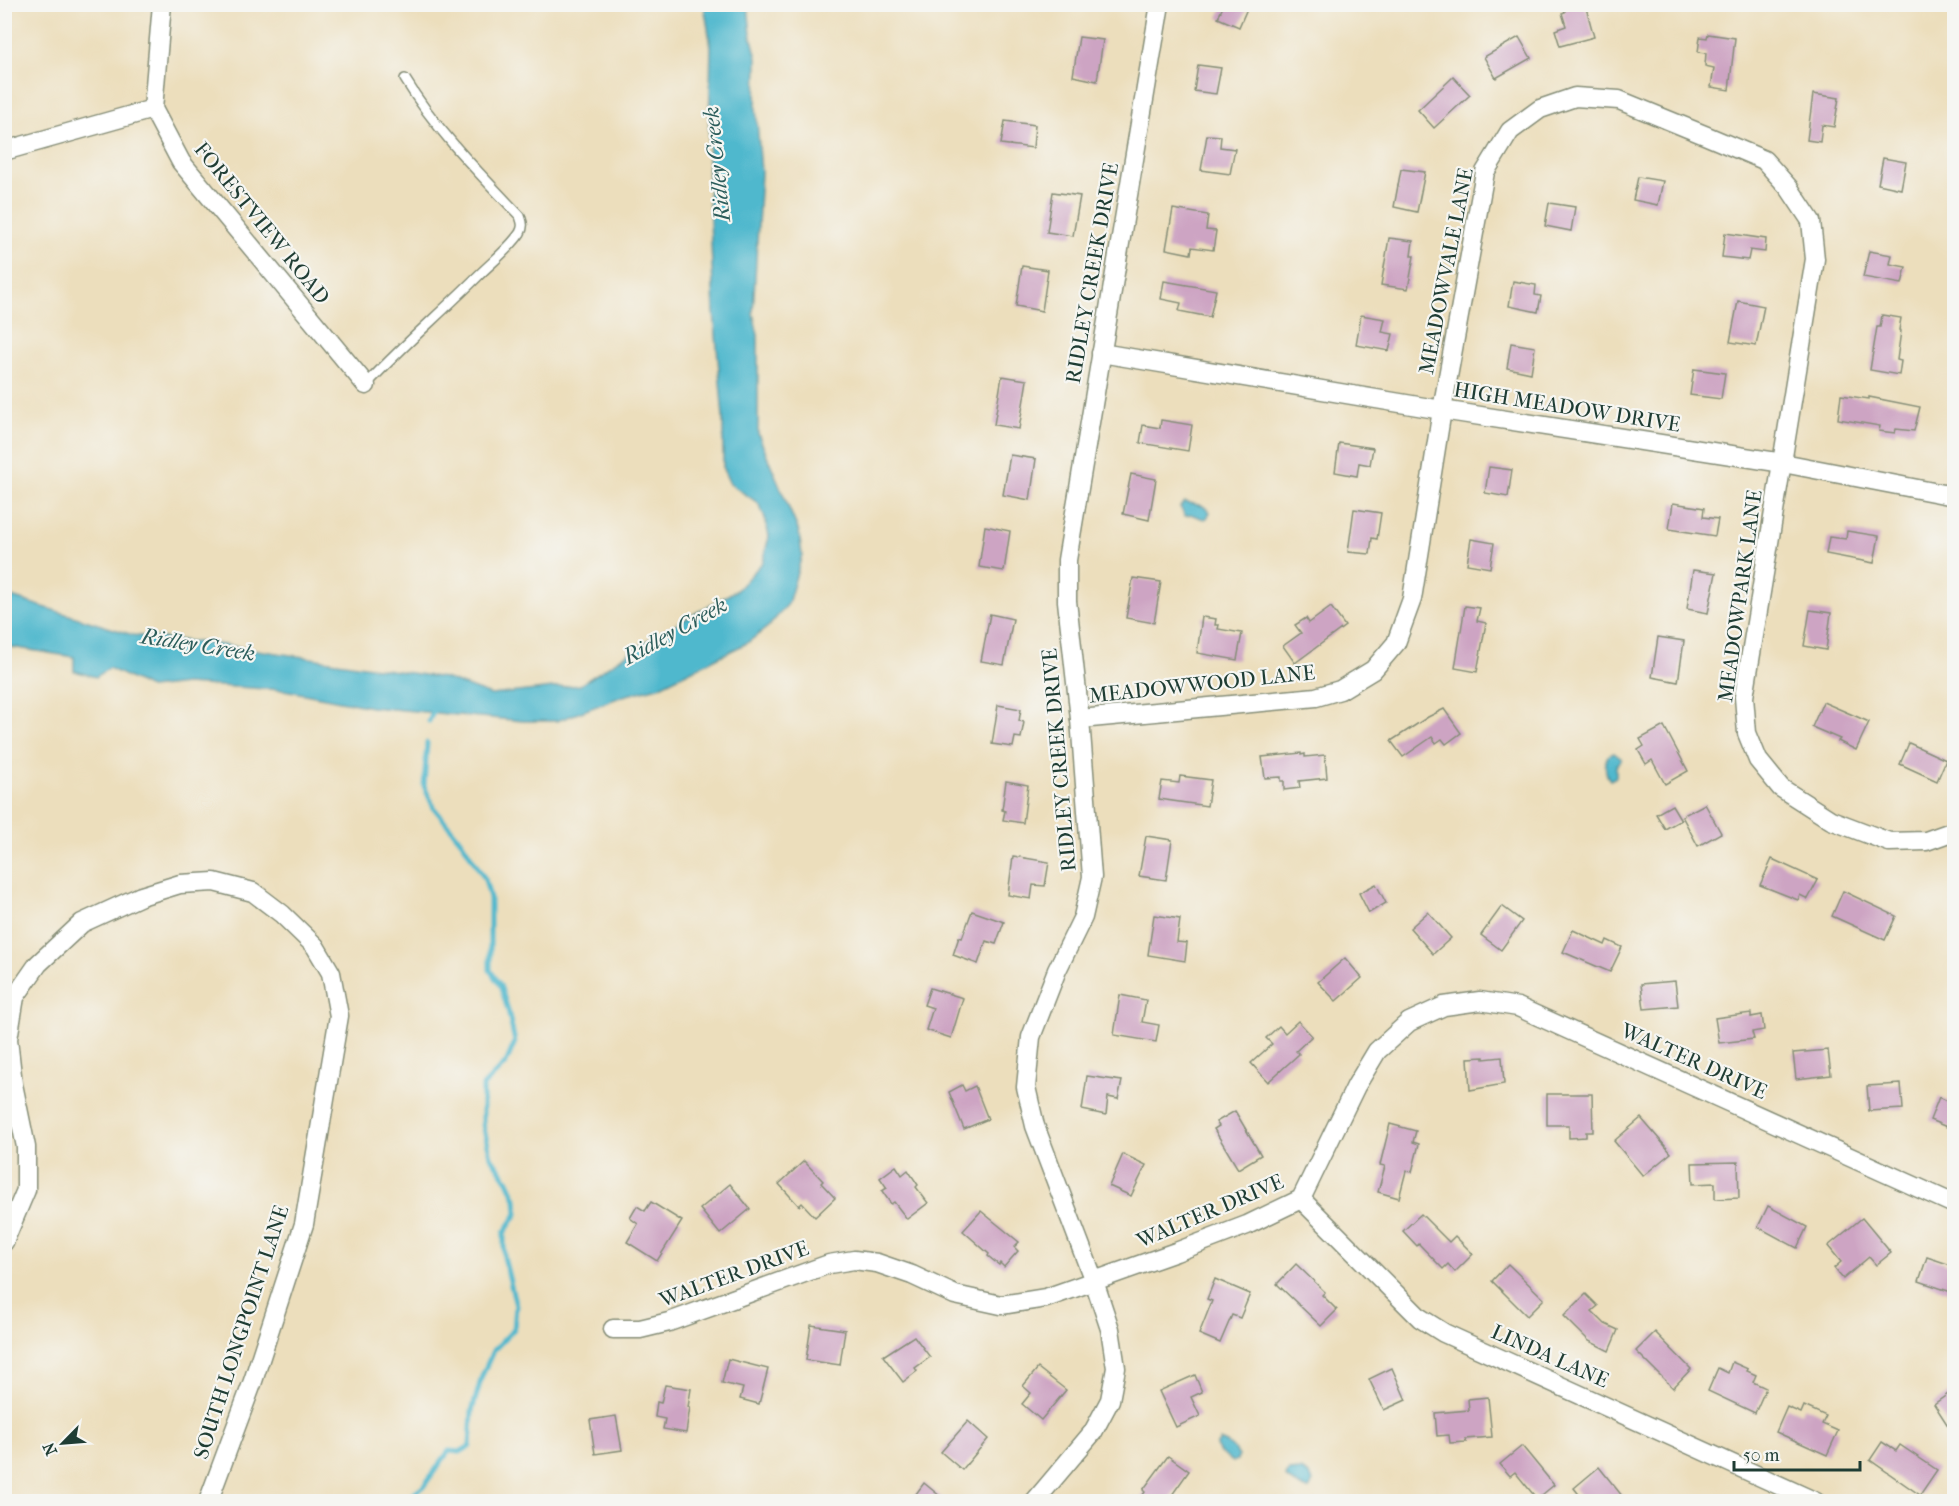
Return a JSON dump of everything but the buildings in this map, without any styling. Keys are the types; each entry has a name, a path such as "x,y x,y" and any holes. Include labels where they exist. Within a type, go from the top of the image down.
{"street":[{"path":"4,152 153,109 162,4"},
{"name":"RIDLEY CREEK DRIVE","path":"1034,1502 1093,1432 1110,1400 1116,1368 1110,1329 1035,1126 1026,1087 1031,1037 1057,970 1083,917 1092,877 1080,718 1067,601 1067,560 1160,4"},
{"name":"MEADOWVALE LANE","path":"1442,410 1485,172 1510,131 1540,109 1575,96 1619,100 1764,160 1789,188 1810,221 1815,259 1783,464"},
{"name":"FORESTVIEW ROAD","path":"153,109 181,162 366,385"},
{"name":"HIGH MEADOW DRIVE","path":"1101,353 1783,464 1954,496"},
{"name":"MEADOWWOOD LANE","path":"1080,718 1316,698 1340,690 1373,670 1396,643 1412,599 1442,410"},
{"name":"MEADOWPARK LANE","path":"1783,464 1744,697 1747,733 1758,760 1780,788 1829,819 1889,842 1926,841 1954,831"},
{"name":"SOUTH LONGPOINT LANE","path":"4,1242 26,1190 26,1148 13,1084 8,1040 15,997 38,964 82,923 150,893 180,884 214,882 253,892 282,914 315,946 331,973 339,1016 304,1224 253,1381 208,1502"},
{"name":"WALTER DRIVE","path":"613,1329 640,1329 669,1322 829,1264 854,1260 877,1263 912,1275 955,1295 1001,1305 1046,1298 1247,1225 1300,1198 1356,1086 1377,1052 1409,1022 1444,1006 1480,1001 1518,1007 1954,1204"},
{"name":"LINDA LANE","path":"1300,1198 1420,1318 1444,1333 1816,1502"}],"lane":[{"path":"366,385 402,346 510,244 521,231 523,224 520,216 471,165 420,103 405,79"}],"water":[{"name":"Ridley Creek","path":"704,5 748,5 751,35 757,58 756,108 761,172 753,313 758,335 758,434 799,532 802,555 788,604 769,626 747,643 658,687 623,696 557,721 523,721 371,707 284,690 185,684 150,688 109,668 96,677 74,671 74,657 5,646 5,595 133,635 224,645 444,678 491,695 580,685 653,637 737,590 763,562 769,536 764,515 758,503 730,484 723,469 723,417 714,312 708,172 711,46"},
{"path":"1185,502 1203,506 1210,512 1207,518 1185,516 1180,507"},
{"path":"1614,753 1622,759 1616,766 1616,777 1610,780 1606,772 1606,762 1608,756"},
{"path":"1220,1441 1226,1442 1234,1449 1239,1456 1237,1460 1233,1462 1220,1453 1216,1446"},
{"path":"1301,1470 1314,1482 1309,1489 1286,1477 1289,1471"}],"waterway":[{"path":"429,721 436,706"},
{"path":"403,1502 423,1487 449,1451 460,1452 470,1446 472,1411 482,1376 493,1351 514,1329 516,1306 504,1257 504,1233 517,1214 516,1199 508,1181 491,1157 483,1125 483,1086 506,1063 515,1042 500,985 490,970 490,898 485,879 462,842 434,808 424,786 427,743"}]}
